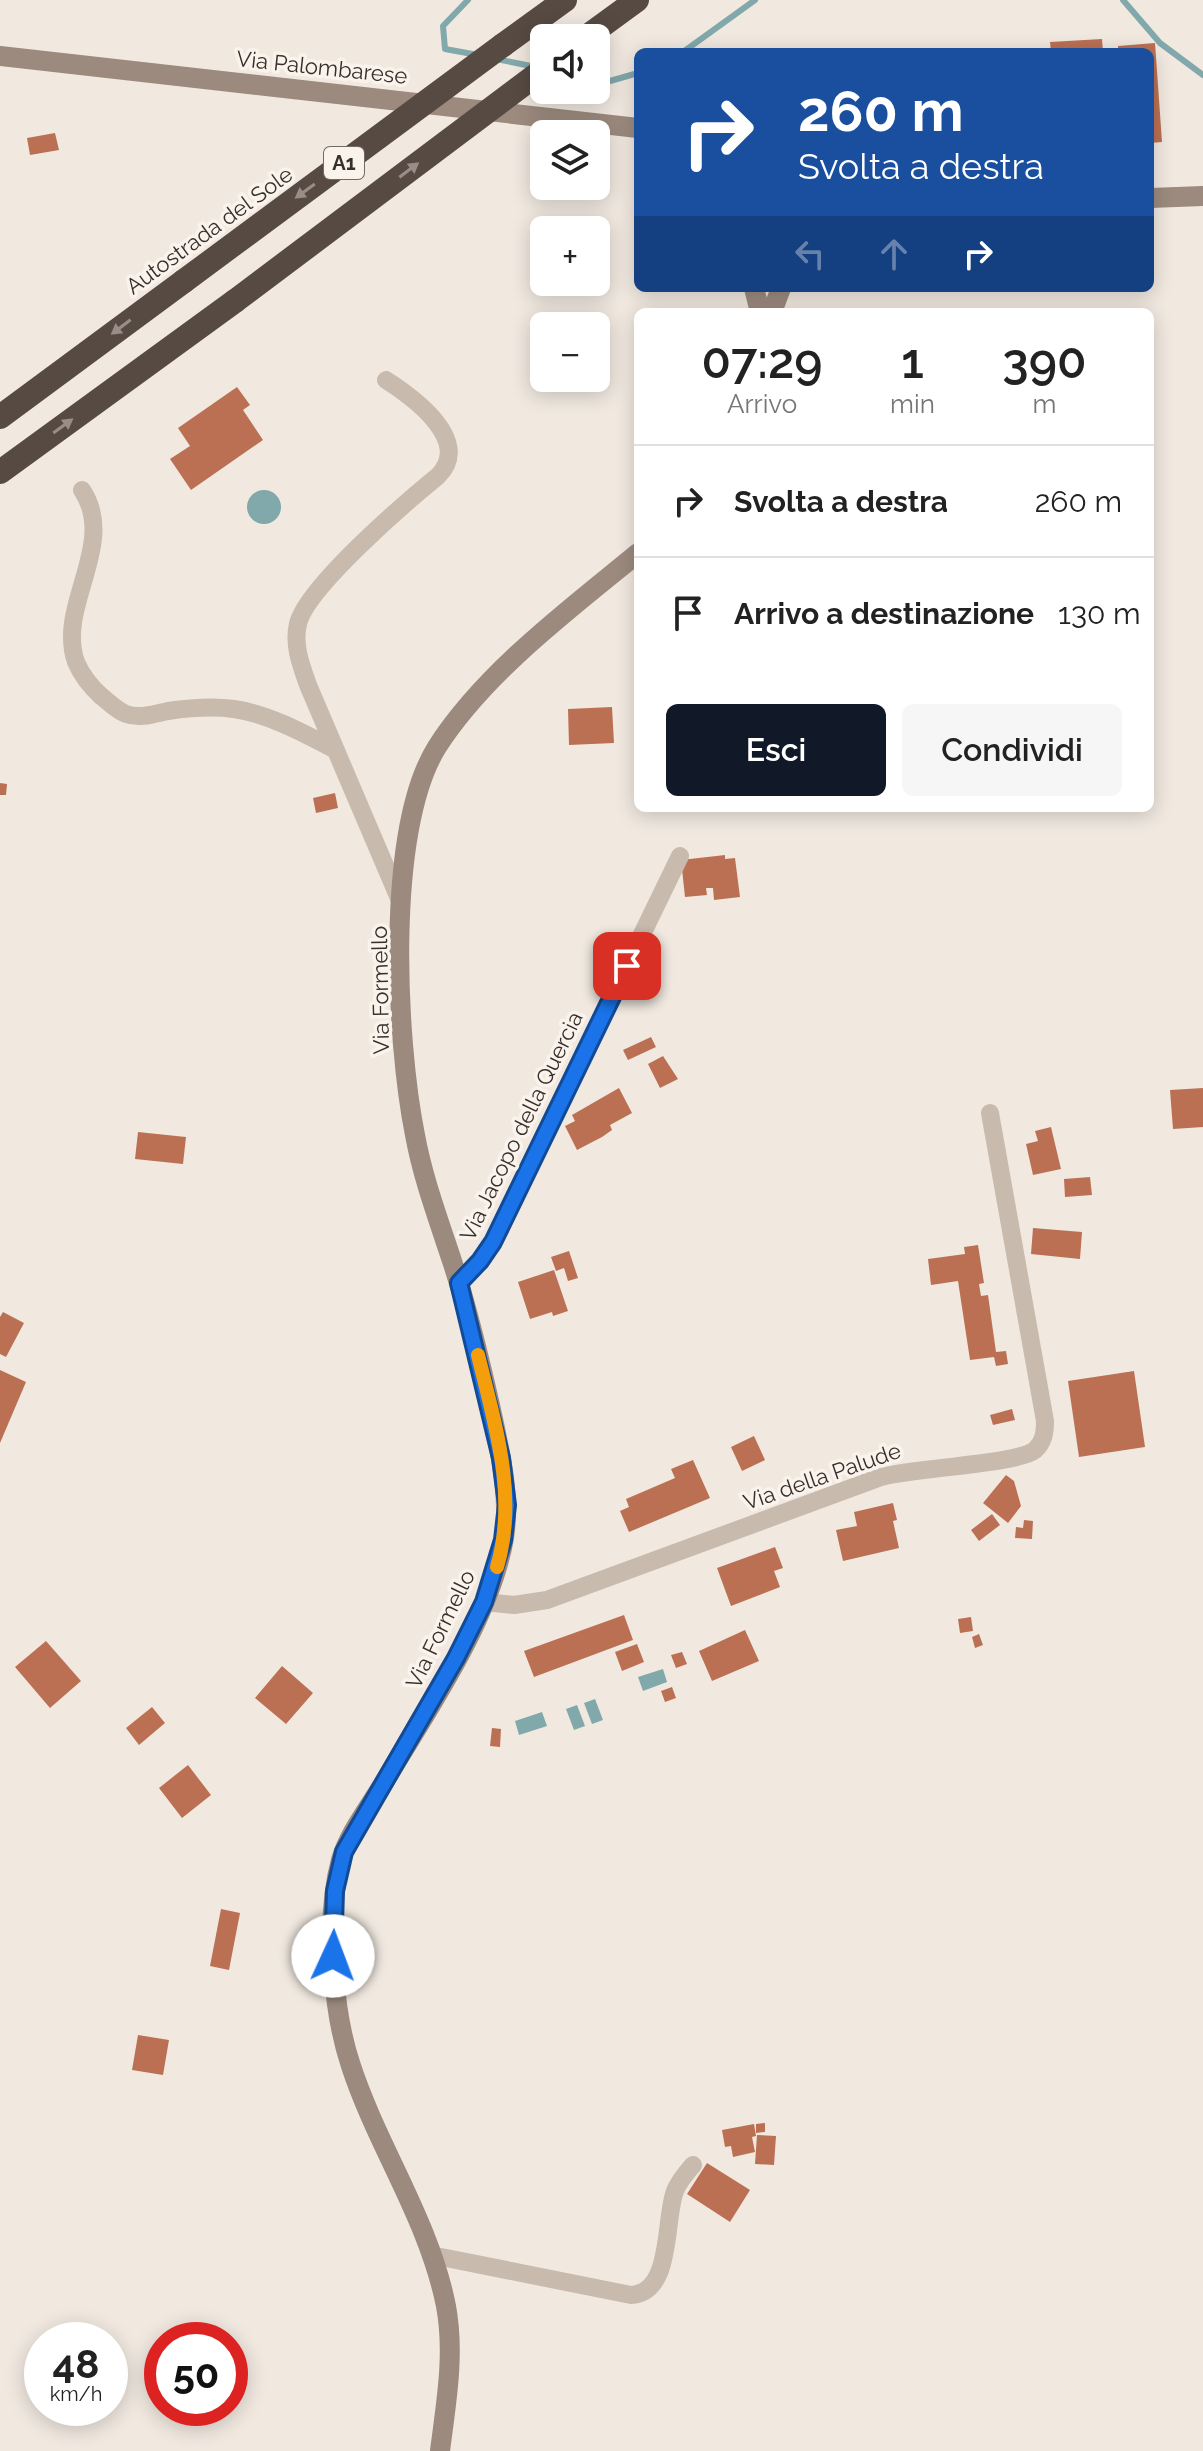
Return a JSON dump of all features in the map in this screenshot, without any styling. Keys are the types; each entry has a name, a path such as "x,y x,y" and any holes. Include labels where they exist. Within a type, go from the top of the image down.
{"highway":[{"name":"Autostrada del Sole","path":"0,417 565,0"},
{"path":"604,24 637,0"},
{"name":"A1","path":"0,472 235,301 530,80"}],"main road":[{"name":"Via Palombarese","path":"0,56 634,128"},
{"path":"1154,198 1203,196"},
{"name":"Via Formello","path":"440,2451 448,2387 446,2307 431,2255 403,2184 356,2081 343,2038 333,1970 335,1891 347,1844 441,1686 484,1602 501,1552 507,1513 488,1396 459,1283 423,1169 408,1095 401,987 406,846 422,776 441,741 504,670 634,556"}],"street":[{"path":"386,380 415,402 441,429 450,446 450,460 438,476 317,589 301,614 296,638 299,658 402,906"},
{"path":"82,490 92,515 93,538 72,640 79,668 93,688 128,715 210,707 233,709 288,728 336,750"},
{"name":"Via Jacopo della Quercia","path":"459,1283 493,1242 680,856"},
{"name":"Via della Palude","path":"484,1602 514,1605 547,1600 881,1477 913,1470 1017,1458 1035,1450 1043,1439 1045,1421 990,1113"},
{"path":"431,2255 631,2295 641,2294 649,2290 658,2276 674,2193 693,2165"}],"water":[{"path":"264,490 276,495 281,507 276,519 264,524 252,519 247,507 252,495"},
{"path":"663,1669 667,1682 643,1691 638,1677"},
{"path":"595,1699 603,1720 592,1724 584,1703"},
{"path":"577,1705 585,1726 574,1730 566,1709"},
{"path":"542,1712 547,1726 519,1735 515,1721"}],"building":[{"path":"1102,39 1103,48 1051,48 1050,42"},
{"path":"1155,43 1162,142 1154,143 1154,48 1118,46"},
{"path":"55,133 59,150 30,155 27,138"},
{"path":"237,387 250,405 243,410 263,440 191,490 170,459 190,446 178,428"},
{"path":"612,707 614,743 569,745 568,709"},
{"path":"0,783 7,784 6,795 0,795"},
{"path":"335,793 338,808 316,813 313,798"},
{"path":"725,855 725,859 735,858 740,897 714,900 713,888 706,888 707,895 685,897 681,860"},
{"path":"651,1037 656,1047 628,1060 623,1050"},
{"path":"663,1056 678,1079 660,1088 648,1064"},
{"path":"619,1088 632,1113 610,1125 612,1130 602,1137 577,1150 565,1126 575,1121 572,1115"},
{"path":"1203,1088 1203,1127 1173,1129 1170,1090"},
{"path":"1051,1127 1061,1169 1033,1175 1026,1144 1038,1141 1035,1131"},
{"path":"138,1132 186,1137 183,1164 135,1159"},
{"path":"1090,1177 1092,1195 1065,1197 1064,1179"},
{"path":"1033,1228 1082,1232 1080,1259 1031,1254"},
{"path":"978,1245 984,1283 979,1284 981,1296 988,1295 996,1352 1006,1351 1008,1364 996,1366 994,1357 970,1360 958,1281 931,1285 928,1259 965,1254 964,1247"},
{"path":"569,1251 578,1278 568,1281 564,1268 556,1271 551,1257"},
{"path":"554,1270 568,1311 530,1319 518,1282"},
{"path":"3,1312 24,1323 6,1357 0,1354 0,1317"},
{"path":"0,1370 26,1382 0,1443"},
{"path":"1134,1371 1145,1447 1079,1457 1068,1381"},
{"path":"1012,1409 1015,1420 993,1425 990,1415"},
{"path":"754,1436 765,1460 742,1471 731,1447"},
{"path":"693,1460 710,1498 629,1532 620,1511 629,1507 626,1499 675,1478 671,1469"},
{"path":"1006,1475 1014,1481 1021,1506 1008,1523 983,1503"},
{"path":"893,1503 899,1548 843,1561 836,1530 857,1526 854,1512"},
{"path":"992,1514 1000,1525 979,1541 971,1530"},
{"path":"1024,1520 1033,1521 1032,1539 1015,1538 1016,1527 1023,1528"},
{"path":"775,1547 783,1568 774,1571 780,1587 731,1606 717,1568"},
{"path":"624,1615 633,1640 534,1677 524,1651"},
{"path":"971,1617 973,1631 960,1633 958,1619"},
{"path":"745,1630 759,1661 712,1681 699,1651"},
{"path":"979,1634 983,1645 975,1648 972,1637"},
{"path":"46,1641 81,1681 50,1708 15,1667"},
{"path":"637,1644 644,1662 622,1671 615,1652"},
{"path":"682,1652 687,1664 676,1668 671,1655"},
{"path":"282,1666 313,1693 286,1724 255,1698"},
{"path":"672,1687 676,1698 665,1702 661,1691"},
{"path":"152,1707 165,1723 139,1745 126,1728"},
{"path":"492,1728 501,1729 500,1747 490,1746"},
{"path":"188,1765 211,1795 182,1818 159,1788"},
{"path":"221,1909 240,1913 229,1970 210,1966"},
{"path":"138,2035 169,2040 163,2075 132,2070"},
{"path":"765,2123 765,2132 756,2133 756,2124"},
{"path":"754,2124 756,2136 752,2137 755,2152 733,2157 731,2146 725,2147 722,2130"},
{"path":"757,2135 776,2136 774,2165 755,2164"},
{"path":"707,2163 750,2190 730,2222 687,2194"}],"waterway":[{"path":"468,0 443,26 445,49 478,55"},
{"path":"689,48 755,0"},
{"path":"1123,0 1160,43 1203,75"},
{"path":"496,59 530,66"},
{"path":"610,81 634,74"}],"slow traffic":[{"path":"478,1355 506,1486 505,1532 497,1567"}],"route":[{"path":"333,1956 335,1891 344,1852 456,1658 484,1602 501,1552 507,1513 506,1486 459,1283 474,1269 493,1242 627,966"}]}
